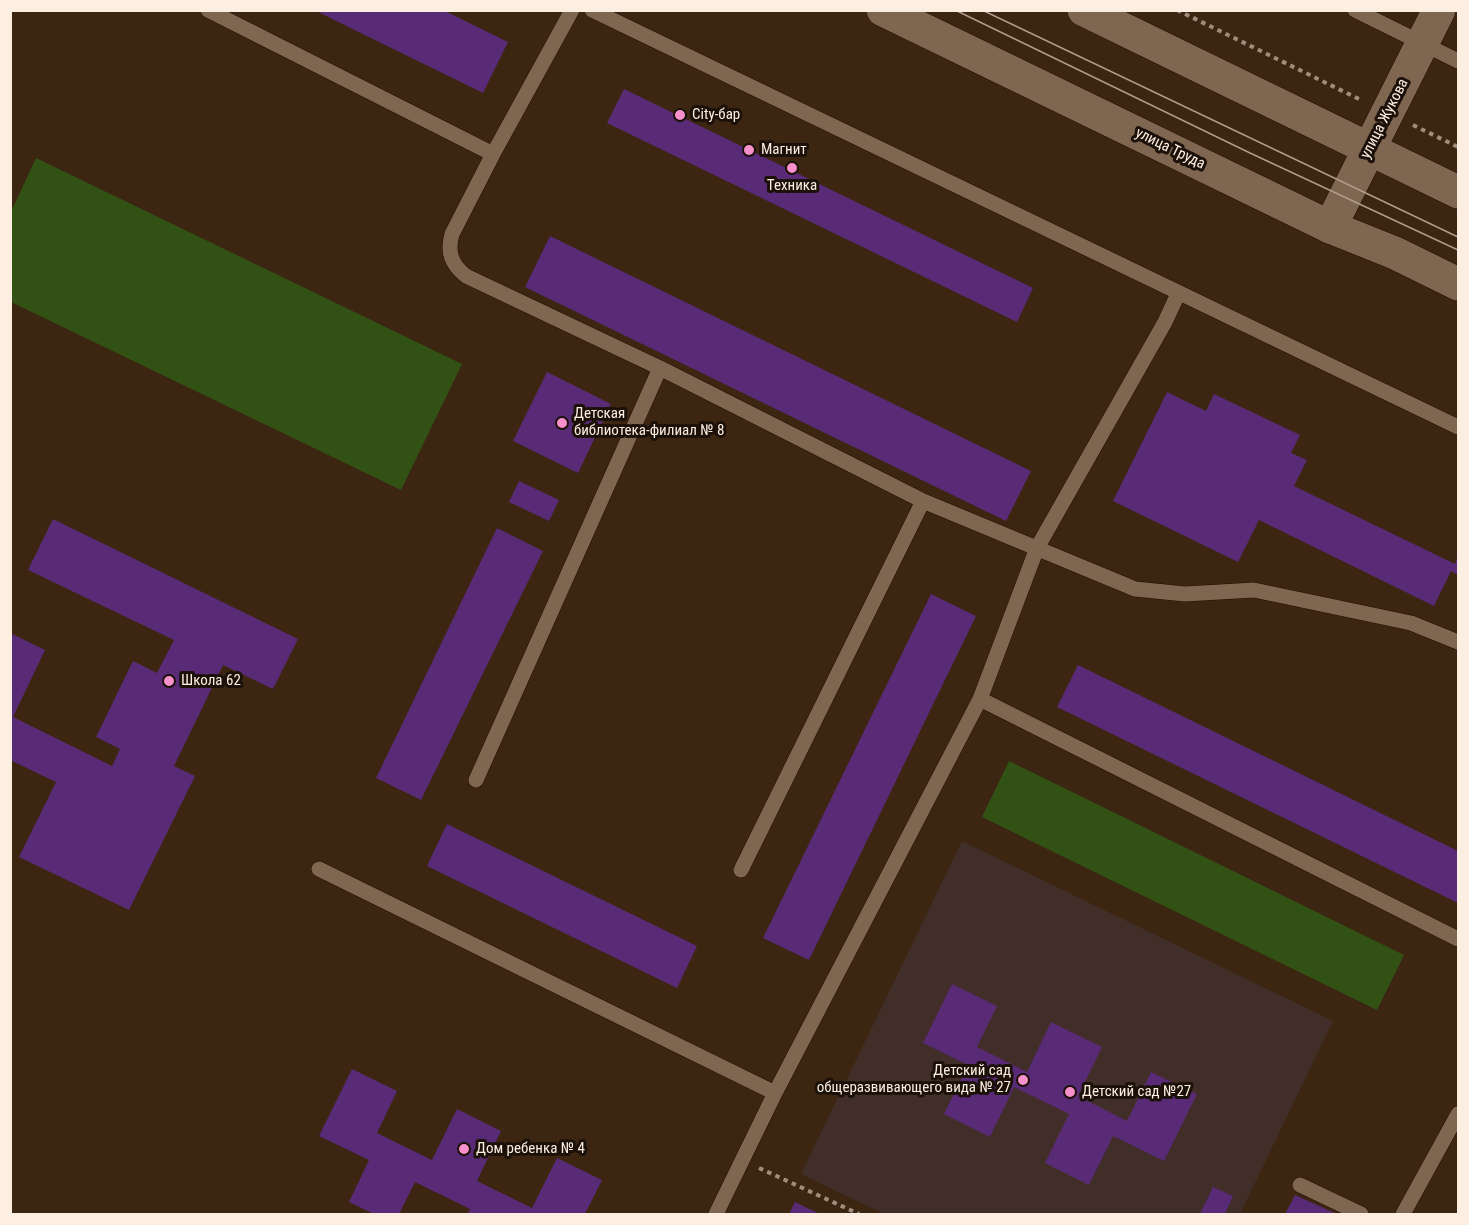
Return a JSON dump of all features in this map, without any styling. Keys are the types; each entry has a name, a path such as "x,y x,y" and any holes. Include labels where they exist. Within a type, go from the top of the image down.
{"main road":[{"name":"улица Труда","path":"883,10 1330,227 1458,284"},
{"path":"1084,10 1458,192"},
{"name":"улица Жукова","path":"1330,227 1439,10"}],"lane":[{"path":"208,10 493,154"},
{"path":"572,10 452,234 449,246 451,258 457,269 466,276 660,368 923,501 1135,589 1185,594 1254,590 1411,623 1458,642"},
{"path":"592,10 1458,427"},
{"path":"1354,10 1458,61"},
{"path":"716,1215 775,1094 980,699 1037,548 1165,322 1178,294"},
{"path":"476,780 660,368"},
{"path":"741,870 923,501"},
{"path":"980,699 1458,939"},
{"path":"319,869 775,1094"},
{"path":"1403,1215 1458,1114"},
{"path":"1300,1185 1361,1215"}],"path":[{"path":"1177,10 1458,147"},
{"path":"743,1160 860,1215"}],"shaded area":[{"name":"Детский сад №27","path":"962,841 1333,1021 1240,1214 884,1214 801,1174"}],"green space":[{"path":"36,158 462,364 401,490 11,302 11,212"},
{"path":"1009,761 1404,955 1377,1010 982,817"}],"building":[{"path":"314,10 443,10 508,42 483,93"},
{"path":"624,89 1033,288 1017,322 607,123"},
{"path":"550,236 1031,471 1006,521 525,287"},
{"name":"Детская библиотека-филиал № 8","path":"547,372 611,404 578,473 513,441"},
{"path":"1167,392 1206,411 1214,394 1300,435 1291,453 1307,460 1294,486 1455,564 1458,556 1458,575 1451,571 1434,606 1259,520 1238,562 1113,501"},
{"path":"519,481 559,500 549,521 509,502"},
{"name":"Школа 62","path":"53,519 298,639 273,689 223,665 174,766 195,776 129,910 19,857 56,782 10,760 10,633 45,650 13,717 112,766 120,749 96,737 133,661 157,673 174,640 28,570"},
{"path":"497,528 543,551 421,800 376,778"},
{"path":"931,594 976,616 809,960 763,938"},
{"path":"1078,665 1458,851 1458,903 1057,707"},
{"path":"447,824 697,946 677,988 427,866"},
{"name":"Детский сад общеразвивающего вида № 27","path":"952,984 997,1006 977,1047 1027,1072 1051,1022 1102,1047 1078,1096 1127,1121 1151,1072 1197,1094 1164,1161 1113,1136 1089,1185 1045,1163 1069,1114 1014,1087 990,1137 944,1114 968,1065 923,1043"},
{"path":"352,1069 397,1091 377,1133 432,1160 457,1109 501,1131 477,1181 532,1208 557,1158 602,1180 585,1214 467,1214 470,1209 415,1182 399,1214 374,1214 349,1202 369,1160 319,1136"},
{"path":"1213,1187 1233,1196 1225,1214 1200,1214"},
{"path":"1295,1195 1337,1214 1285,1214"},
{"path":"795,1202 820,1214 789,1214"}],"tram line":[{"path":"955,10 1250,153 1458,250"},
{"path":"982,10 1458,237"}],"place":[{"name":"City-бар","path":"680,115"},
{"name":"Магнит","path":"749,150"},
{"name":"Техника","path":"792,168"},
{"name":"Детская библиотека-филиал № 8","path":"562,423"},
{"name":"Школа 62","path":"169,681"},
{"name":"Детский сад общеразвивающего вида № 27","path":"1023,1080"},
{"name":"Детский сад №27","path":"1070,1092"},
{"name":"Дом ребенка № 4","path":"464,1149"}]}
